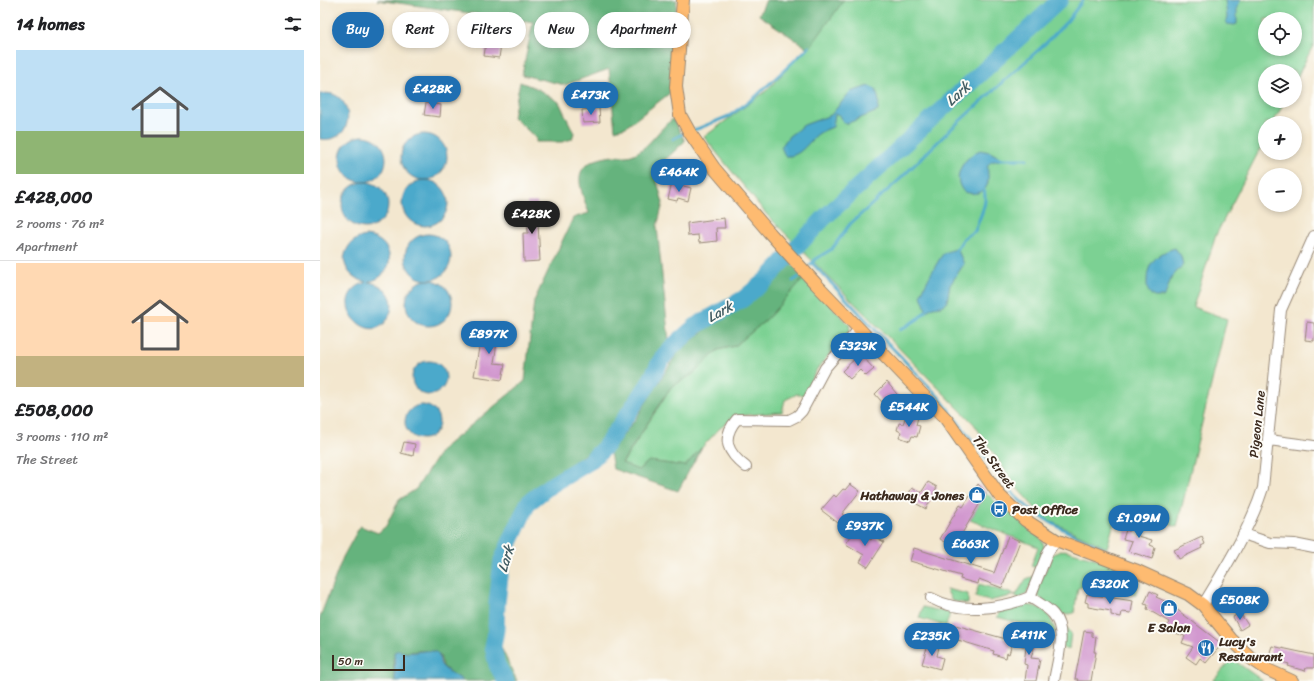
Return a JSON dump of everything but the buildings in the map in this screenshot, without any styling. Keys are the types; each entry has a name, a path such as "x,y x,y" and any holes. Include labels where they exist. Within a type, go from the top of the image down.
{"main road":[{"name":"The Street","path":"683,0 676,87 677,105 688,129 714,168 789,255 946,419 986,479 1025,520 1056,540 1169,584 1188,594 1203,605 1231,639 1252,659 1268,670 1292,681"}],"street":[{"name":"Pigeon Lane","path":"1203,605 1258,505 1263,488 1269,440 1281,310 1314,236"},
{"path":"746,466 731,454 729,450 728,431 732,425 737,419 790,420 797,416 802,411 825,368 859,329"},
{"path":"1269,440 1314,446"},
{"path":"1243,534 1270,544 1294,544 1314,548"},
{"path":"931,598 944,605 982,608 1021,601 1030,597 1048,552 1056,540"},
{"path":"1030,597 1053,613 1057,620 1060,631 1060,645 1054,681"}],"green space":[{"path":"377,0 677,0 676,12 597,12 597,48 672,48 670,93 626,127 615,130 609,69 565,85 522,75 533,22 526,21 526,12 462,12"},
{"path":"766,0 844,0 809,49 759,15"},
{"path":"767,0 1314,0 1314,44 1302,67 1302,64 1258,64 1258,108 1281,108 1277,116 1258,116 1258,153 1216,235 1193,307 1227,319 1177,527 1118,508 1107,548 1044,518 1017,488 974,424 768,216 704,137 766,91 813,42 762,9"},
{"path":"520,82 536,88 559,102 574,133 572,139 562,142 536,142 536,138 513,117"},
{"path":"673,119 685,141 663,162 656,177 663,203 657,227 669,342 618,424 591,450 542,484 530,496 512,533 501,575 498,600 498,625 500,645 517,681 463,681 443,667 440,656 435,653 416,651 404,653 393,658 395,681 320,681 320,617 343,557 360,526 378,533 386,526 399,500 416,489 442,449 525,381 534,301 573,218 589,213 580,182 580,175 583,168 589,163 599,159 613,156 629,156 640,151"},
{"path":"791,263 804,278 767,319 735,346 718,350 693,374 671,387 622,463 638,470 649,461 685,466 702,447 678,491 613,469 610,452 635,420 678,352 717,320 738,310 760,295"},
{"path":"804,278 849,324 850,330 817,369 804,395 797,394 785,400 782,412 736,416 719,429 685,466 649,461 638,470 622,464 671,387 693,374 718,350 735,346 767,319"},
{"path":"986,492 1002,509 1007,504 1039,536 1044,547 1043,555 1037,568 1031,566 1038,547 970,520"},
{"path":"1064,550 1120,565 1117,572 1140,579 1136,595 1087,585 1078,588 1074,613 1059,616 1039,597 1037,589 1053,554"},
{"path":"1035,576 1027,593 1018,599 1016,595 1026,579"},
{"path":"979,584 1016,595 989,601 975,597"},
{"path":"946,589 968,594 968,604 952,601"},
{"path":"1021,605 1036,607 1045,612 1051,620 1056,633 997,617 1002,608"},
{"path":"923,607 950,613 946,626 919,618"},
{"path":"1063,625 1071,633 1069,649 1060,647"},
{"path":"1232,659 1263,681 1213,681"}],"water":[{"path":"1225,0 1241,0 1237,7 1237,24 1227,24"},
{"path":"869,86 876,89 879,101 878,111 846,124 843,122 840,115 835,114 833,127 818,134 795,155 785,156 781,147 789,136 804,125 831,115 850,92"},
{"path":"320,94 332,94 340,98 346,106 348,116 346,125 341,133 333,138 320,139"},
{"path":"424,134 437,138 443,144 447,157 443,170 437,176 424,180 411,176 405,170 401,157 405,144 411,138"},
{"path":"363,136 376,140 382,146 386,159 382,172 376,178 363,182 350,178 344,172 340,159 344,146 350,140"},
{"path":"980,150 990,152 1003,159 991,162 988,165 988,182 985,189 979,193 964,192 958,180 961,168 969,157"},
{"path":"425,180 438,184 444,190 448,203 444,216 438,222 425,226 412,222 406,216 402,203 406,190 412,184"},
{"path":"365,182 378,186 384,192 388,205 384,218 378,224 365,228 352,224 346,218 342,205 346,192 352,186"},
{"path":"428,234 441,238 447,244 451,257 447,270 441,276 428,280 415,276 409,270 405,257 409,244 415,238"},
{"path":"365,236 375,238 383,243 389,258 385,273 368,282 379,285 383,288 390,296 392,302 390,314 382,325 373,329 363,326 355,320 349,310 348,300 353,290 366,282 351,275 344,259 350,244 360,237"},
{"path":"957,248 964,264 950,285 947,302 941,306 933,307 924,313 926,310 921,295 927,281 943,254"},
{"path":"1175,248 1181,256 1183,265 1171,278 1166,293 1163,297 1154,297 1150,294 1147,288 1148,274 1151,264 1163,253"},
{"path":"429,280 442,284 448,290 452,303 448,316 442,322 429,326 416,322 410,316 406,303 410,290 416,284"},
{"path":"432,361 441,366 445,371 445,385 441,390 436,394 426,395 422,394 413,385 412,375 413,371 422,362"},
{"path":"425,405 434,410 438,415 438,429 434,434 429,438 419,439 415,438 406,429 405,419 406,415 415,406"},
{"path":"399,650 402,652 436,652 439,655 442,666 463,681 395,681 394,652"}],"waterway":[{"name":"Lark","path":"506,681 497,665 493,647 496,630 497,603 502,560 528,503 548,487 589,462 604,448 648,385 661,360 672,347 697,325 743,299 767,279 824,218 1060,0"},
{"path":"810,265 817,258 832,249 850,224 899,180 951,129 1047,42 1068,20 1083,0"},
{"path":"692,131 729,116 754,98 809,47"},
{"path":"673,139 686,132"},
{"path":"999,159 1027,159"},
{"path":"956,250 964,238 975,231 985,202 985,192 983,187"},
{"path":"812,263 938,396 1015,496 1046,520 1104,549"},
{"path":"793,281 799,277"},
{"path":"900,330 918,319 926,311"}],"place":[{"name":"Hathaway & Jones","path":"977,495"},
{"name":"Post Office","path":"999,509"},
{"name":"E Salon","path":"1169,608"},
{"name":"Lucy's Restaurant","path":"1206,648"}]}
